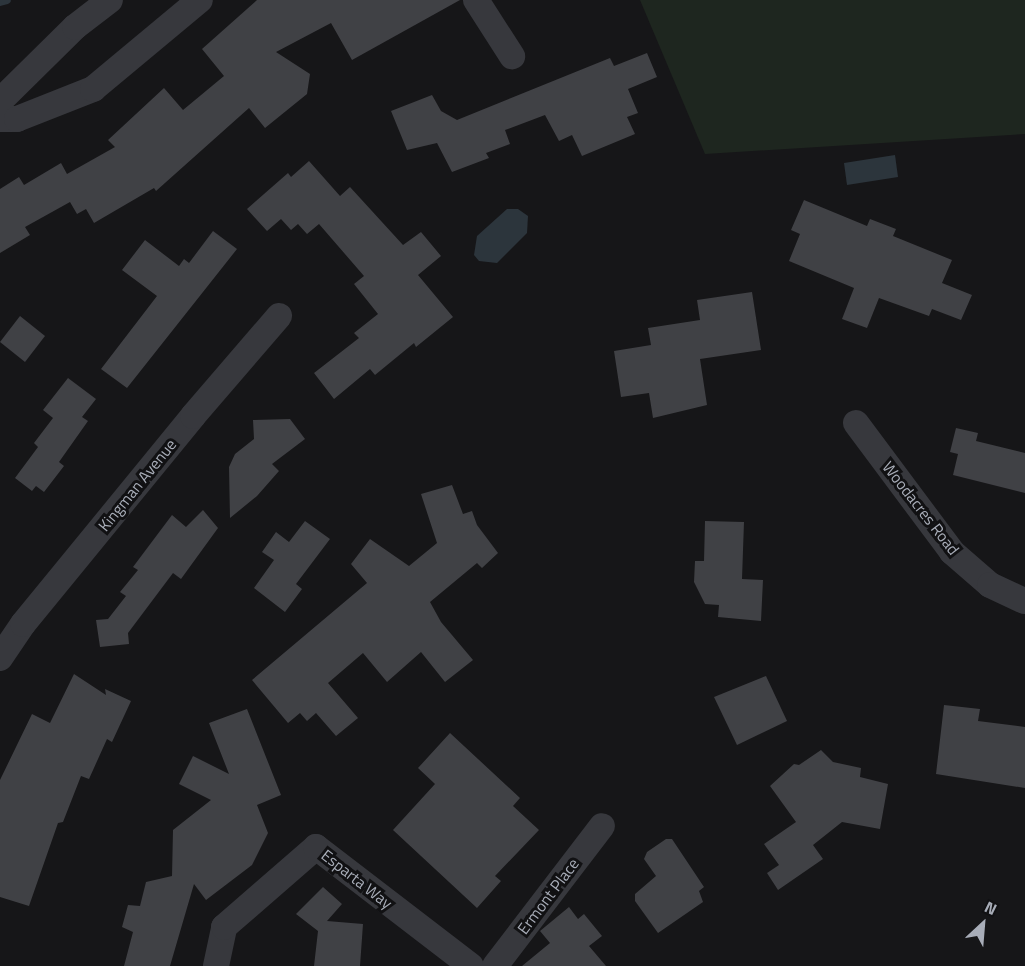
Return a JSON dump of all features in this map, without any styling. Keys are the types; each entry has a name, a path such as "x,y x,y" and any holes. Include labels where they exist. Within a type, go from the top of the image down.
{"street":[{"path":"0,101 75,27 110,0"},
{"path":"0,119 17,118 93,89 200,0"},
{"path":"476,0 512,56"},
{"name":"Kingman Avenue","path":"0,658 22,624 193,416 279,316"},
{"name":"Woodacres Road","path":"856,423 952,552 990,585 1025,602"},
{"name":"Ermont Place","path":"495,966 602,825"},
{"name":"Esparta Way","path":"216,966 224,927 316,847 471,966"}],"shaded area":[{"path":"640,0 1025,0 1025,134 705,154"},
{"path":"895,155 898,177 847,185 844,163"},
{"path":"507,209 518,209 528,216 527,233 497,263 479,261 474,255 477,236"}],"building":[{"path":"257,0 460,0 352,60 331,23 276,52 310,74 307,94 265,128 249,108 156,191 154,188 94,223 86,209 77,214 70,202 25,227 30,235 0,253 0,189 19,177 24,185 61,163 67,174 115,147 108,140 164,88 183,110 224,76 202,49"},
{"path":"647,53 657,77 628,89 638,113 627,117 635,134 582,156 572,135 559,141 545,115 505,130 510,144 486,153 489,158 452,172 437,143 407,150 391,111 432,95 441,111 457,120 610,58 614,66"},
{"path":"309,161 340,196 350,187 403,245 421,232 441,256 418,275 453,317 416,347 414,343 375,375 370,369 334,399 314,373 359,338 354,333 378,314 354,284 364,276 319,224 307,234 298,224 291,230 281,219 267,231 247,209 288,173 291,177"},
{"path":"804,200 867,226 870,219 896,229 893,236 952,260 942,283 972,295 961,320 932,309 929,316 879,298 867,328 842,319 854,288 789,261 800,234 791,230"},
{"path":"213,231 237,249 127,388 101,369 157,296 122,270 145,240 179,266 184,259 189,263"},
{"path":"752,292 761,350 700,359 707,405 653,418 649,393 621,397 614,351 651,345 648,328 700,320 697,300"},
{"path":"20,316 45,336 25,362 0,342"},
{"path":"68,378 96,399 82,417 88,421 59,462 64,466 44,492 36,486 32,491 15,478 38,447 34,443 53,418 43,410"},
{"path":"290,419 305,439 272,464 279,471 257,496 230,518 229,467 235,454 254,439 253,420"},
{"path":"956,428 978,433 976,441 1025,453 1025,493 953,475 958,454 950,452"},
{"path":"452,485 463,514 472,511 477,525 498,553 482,568 477,563 430,602 441,622 473,660 445,682 421,652 387,682 363,653 328,683 358,718 336,736 316,713 307,721 300,713 288,723 252,680 367,583 351,564 370,539 409,566 437,543 421,494"},
{"path":"203,510 218,528 181,579 173,573 128,633 129,644 100,647 96,620 108,619 126,596 120,592 138,570 133,567 172,515 186,527"},
{"path":"305,521 330,539 296,584 302,589 285,612 254,588 274,560 262,552 276,532 289,542"},
{"path":"705,521 744,522 742,579 763,580 761,621 718,617 719,605 705,604 694,582 695,561 704,561"},
{"path":"74,674 106,695 105,689 131,701 112,742 107,739 89,779 81,776 63,822 58,823 29,906 0,897 0,780 32,714 50,723"},
{"path":"766,676 787,721 737,745 714,697"},
{"path":"944,705 980,709 978,721 1025,727 1025,788 936,774"},
{"path":"247,709 281,795 257,805 268,833 252,865 206,900 194,884 170,966 124,966 133,932 122,927 128,905 140,906 146,882 172,876 173,830 211,800 179,784 193,756 229,774 209,723"},
{"path":"450,733 520,798 513,806 539,830 495,876 501,881 477,908 393,830 435,784 418,768"},
{"path":"821,750 833,762 861,768 860,777 888,784 880,829 842,822 813,845 823,859 778,890 767,873 779,865 764,844 796,822 770,786 794,764 799,765"},
{"path":"666,839 672,839 704,887 699,891 703,902 658,933 635,901 635,894 656,876 644,859 647,852"},
{"path":"323,887 342,904 327,921 363,924 360,966 314,966 318,931 296,914"},
{"path":"569,907 578,919 584,914 602,936 589,946 606,966 522,966 550,943 540,931"}],"waterway":[{"path":"0,2 7,0"}]}
